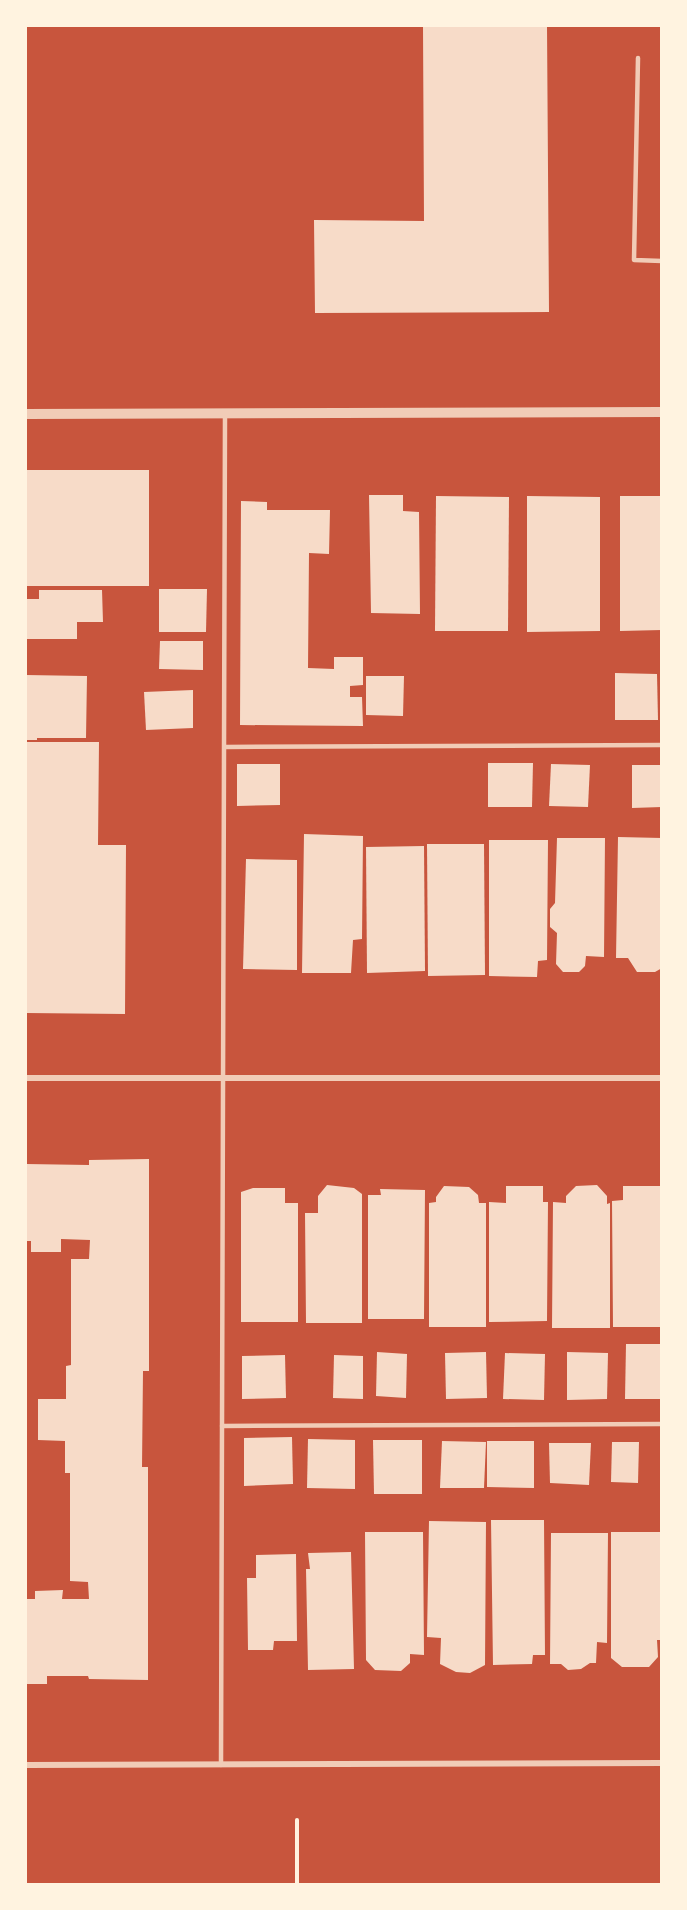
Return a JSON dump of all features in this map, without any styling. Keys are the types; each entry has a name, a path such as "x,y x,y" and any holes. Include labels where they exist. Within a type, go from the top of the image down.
{"street":[{"path":"26,414 662,412"},
{"path":"26,1078 662,1078"},
{"path":"26,1765 662,1763"}],"lane":[{"path":"638,58 634,260 662,261"},
{"path":"221,1765 225,414"},
{"path":"225,747 662,745"},
{"path":"222,1426 662,1424"}],"path":[{"path":"297,1820 297,1884"}],"building":[{"path":"423,26 547,26 549,312 315,313 314,220 424,221"},
{"path":"26,470 149,470 149,586 26,586"},
{"path":"369,495 403,495 403,511 419,512 420,614 371,613"},
{"path":"436,496 509,497 508,631 435,631"},
{"path":"527,496 600,497 600,631 527,632"},
{"path":"620,496 662,496 662,630 620,631"},
{"path":"241,501 267,502 267,510 330,510 329,554 309,553 308,668 334,669 334,657 363,657 363,685 350,686 350,697 362,697 363,726 240,725"},
{"path":"159,589 207,589 206,632 159,632"},
{"path":"39,590 102,590 103,622 77,622 77,639 26,639 26,599 39,599"},
{"path":"160,641 203,641 203,670 159,669"},
{"path":"615,673 657,674 658,720 615,720"},
{"path":"26,675 87,676 86,738 26,740"},
{"path":"366,676 404,676 403,716 366,715"},
{"path":"193,690 193,728 146,730 144,692"},
{"path":"26,742 99,742 98,845 126,845 125,1014 26,1013"},
{"path":"488,763 533,763 532,807 488,807"},
{"path":"237,764 280,764 280,805 237,806"},
{"path":"551,764 590,765 588,807 549,806"},
{"path":"632,765 662,765 662,807 632,808"},
{"path":"304,834 363,836 362,939 353,940 351,973 302,973"},
{"path":"618,837 662,838 662,968 655,972 637,972 628,958 616,958"},
{"path":"557,838 605,838 604,957 586,956 585,966 579,972 563,972 556,964 557,933 550,927 550,909 555,903"},
{"path":"489,840 548,840 547,960 538,961 537,977 489,976"},
{"path":"427,844 484,844 485,975 428,976"},
{"path":"424,846 425,971 367,973 366,847"},
{"path":"246,859 297,860 297,970 243,969"},
{"path":"149,1159 149,1371 143,1371 142,1467 148,1467 148,1680 47,1676 47,1684 26,1684 26,1599 35,1599 35,1591 63,1590 62,1599 89,1599 88,1582 70,1581 70,1473 65,1473 65,1441 38,1440 38,1399 66,1399 66,1366 71,1365 71,1259 89,1259 90,1240 61,1239 61,1252 31,1252 31,1241 26,1241 26,1164 89,1165 89,1160"},
{"path":"327,1185 354,1188 362,1194 362,1323 306,1323 305,1213 318,1213 318,1196"},
{"path":"597,1185 607,1196 607,1204 610,1203 610,1328 552,1328 553,1202 566,1203 566,1196 576,1186"},
{"path":"444,1186 469,1187 478,1195 479,1203 486,1203 486,1327 429,1327 429,1203 436,1202 436,1197"},
{"path":"506,1186 543,1186 543,1202 548,1202 547,1321 489,1322 489,1202 506,1203"},
{"path":"623,1186 662,1186 662,1327 613,1327 612,1201 623,1200"},
{"path":"253,1188 285,1188 285,1203 298,1203 298,1322 241,1322 241,1192"},
{"path":"380,1189 425,1190 424,1319 368,1319 368,1195 381,1195"},
{"path":"626,1344 662,1344 662,1399 625,1399"},
{"path":"377,1352 407,1354 406,1398 376,1396"},
{"path":"486,1352 487,1398 446,1399 445,1353"},
{"path":"567,1352 608,1353 607,1399 567,1400"},
{"path":"505,1353 545,1354 544,1400 503,1399"},
{"path":"285,1355 286,1398 242,1399 242,1356"},
{"path":"334,1355 363,1356 363,1399 333,1398"},
{"path":"292,1437 293,1484 244,1486 244,1438"},
{"path":"308,1439 355,1440 355,1489 307,1488"},
{"path":"373,1440 422,1440 422,1494 374,1494"},
{"path":"442,1441 486,1442 484,1488 440,1488"},
{"path":"487,1441 534,1441 534,1488 487,1487"},
{"path":"612,1442 639,1442 638,1483 611,1482"},
{"path":"549,1443 591,1443 589,1485 550,1483"},
{"path":"491,1520 544,1520 545,1655 533,1655 532,1664 493,1665"},
{"path":"429,1521 486,1522 485,1665 470,1673 456,1672 440,1664 441,1638 427,1637"},
{"path":"365,1532 423,1532 424,1655 410,1654 410,1663 401,1671 375,1670 366,1660"},
{"path":"611,1532 662,1532 662,1640 657,1640 658,1657 649,1667 622,1667 611,1658"},
{"path":"551,1533 608,1533 607,1643 597,1642 596,1663 590,1663 581,1669 568,1670 561,1664 550,1664"},
{"path":"351,1552 354,1669 308,1670 306,1569 310,1569 308,1553"},
{"path":"296,1554 297,1641 274,1641 273,1650 248,1650 247,1578 256,1578 256,1555"}]}
